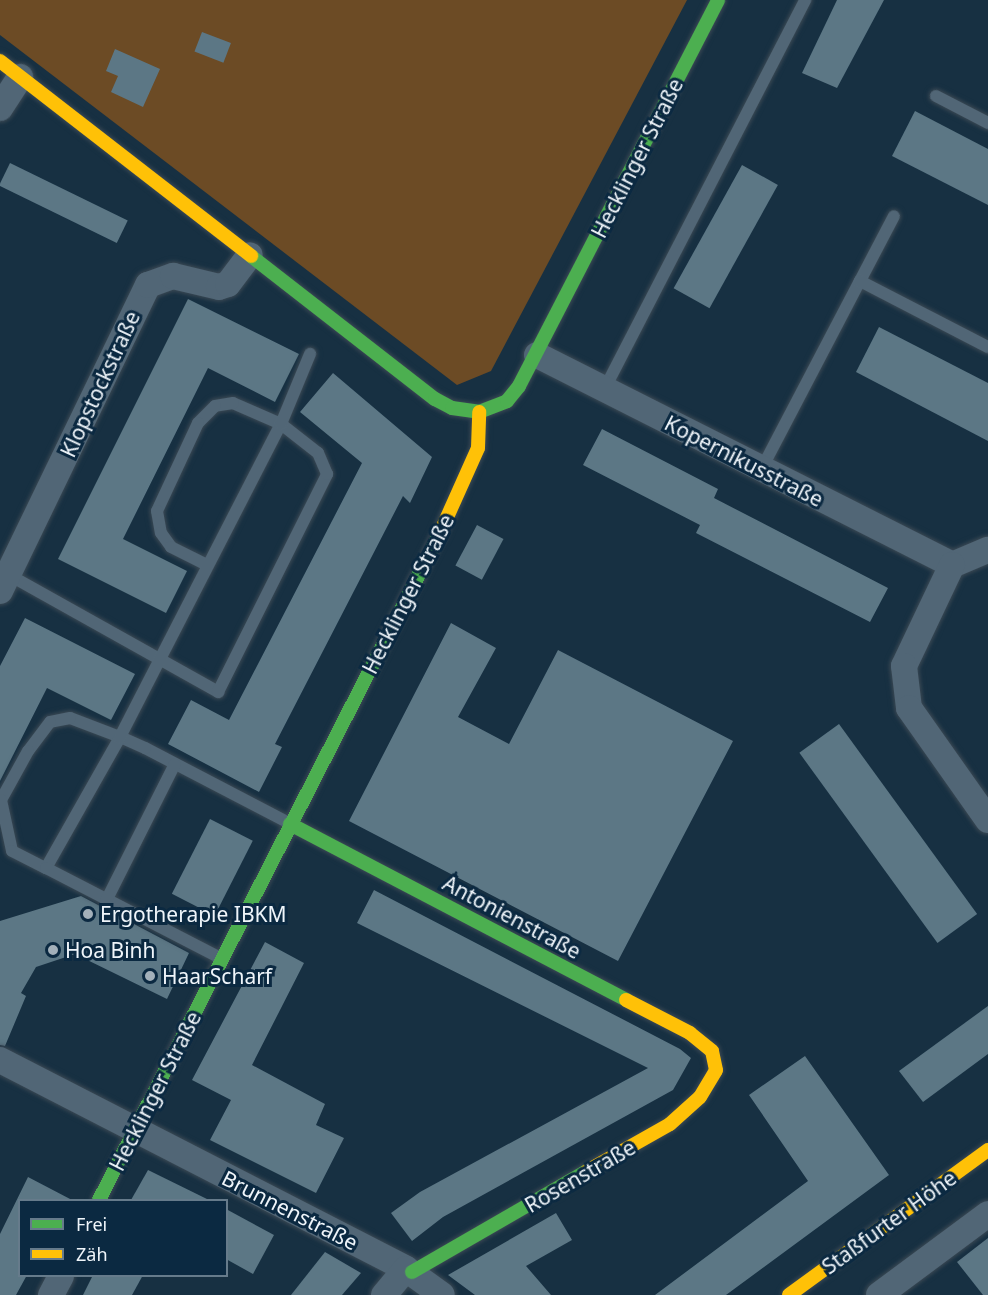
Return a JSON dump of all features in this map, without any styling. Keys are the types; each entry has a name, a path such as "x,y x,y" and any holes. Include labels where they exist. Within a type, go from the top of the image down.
{"street":[{"name":"Hecklinger Straße","path":"100,1199 466,482 478,448 480,412 507,401 537,355 718,0"},
{"path":"0,61 435,399 459,410 480,412"},
{"path":"0,108 20,77"},
{"name":"Klopstockstraße","path":"5,583 148,285 173,276 219,287 228,284 250,255"},
{"name":"Kopernikusstraße","path":"537,355 952,565"},
{"path":"988,550 952,565 904,666 909,708 988,820"},
{"name":"Antonienstraße","path":"290,824 690,1033 712,1051"},
{"name":"Rosenstraße","path":"384,1295 409,1271 670,1124 700,1097 716,1070 712,1051"},
{"name":"Brunnenstraße","path":"0,1060 409,1271 442,1295"},
{"name":"Staßfurter Höhe","path":"789,1295 988,1150"},
{"path":"879,1295 988,1214"},
{"path":"51,1295 60,1277"}],"lane":[{"path":"604,390 805,0"},
{"path":"936,96 988,123"},
{"path":"761,470 894,216"},
{"path":"860,281 988,347"},
{"path":"46,868 120,737 158,657 281,424 310,354"},
{"path":"5,583 158,657 218,692 327,474 318,453 281,424 233,403 215,406 198,423 157,511 161,533 171,547 207,565"},
{"path":"221,958 12,851 0,800 28,751 50,722 70,718 120,737 290,824"},
{"path":"106,901 175,764"}],"shaded area":[{"path":"0,0 687,0 491,371 457,385 0,35"}],"building":[{"path":"837,0 884,0 837,88 802,73"},
{"path":"202,32 231,43 223,63 194,52"},
{"path":"115,49 160,69 143,107 111,92 118,76 106,71"},
{"path":"915,111 988,149 988,205 892,156"},
{"path":"10,163 128,220 117,243 0,186"},
{"path":"742,165 778,185 710,308 674,288"},
{"path":"188,299 299,354 275,402 208,368 123,539 187,571 166,613 58,559"},
{"path":"879,327 988,383 988,441 856,372"},
{"path":"333,373 432,457 410,503 403,496 275,744 282,747 259,792 168,744 191,700 229,720 362,463 300,412"},
{"path":"602,429 718,489 714,498 888,588 870,622 696,533 700,525 583,465"},
{"path":"477,525 503,539 482,580 455,566"},
{"path":"25,618 135,674 111,720 47,688 0,781 0,666"},
{"path":"451,623 496,648 458,717 509,744 558,650 733,741 618,961 349,821"},
{"path":"839,724 977,914 937,943 799,753"},
{"path":"210,819 253,841 215,916 172,894"},
{"path":"374,890 680,1049 691,1058 673,1090 443,1217 412,1241 391,1213 420,1192 648,1068 357,923"},
{"path":"81,896 189,953 167,999 75,954 36,967 21,993 26,996 5,1046 0,1045 0,921"},
{"path":"265,942 304,963 252,1065 325,1104 316,1125 344,1138 316,1193 210,1140 231,1100 192,1080"},
{"path":"988,1006 988,1054 923,1102 899,1071"},
{"path":"805,1056 889,1175 726,1295 655,1295 808,1181 749,1095"},
{"path":"148,1170 207,1199 132,1199"},
{"path":"28,1177 70,1199 18,1199 18,1277 26,1277 16,1295 0,1295 0,1234"},
{"path":"228,1210 274,1235 253,1274 228,1260"},
{"path":"556,1213 572,1240 526,1266 551,1295 475,1295 448,1275"},
{"path":"988,1238 988,1295 983,1295 957,1262"},
{"path":"325,1252 361,1273 342,1295 291,1295"},
{"path":"92,1277 142,1277 132,1295 83,1295"}],"traffic: fast":[{"path":"251,256 435,399 452,408 479,412 507,401 519,386 718,0"},
{"path":"100,1199 440,533"},
{"path":"290,824 626,1000"},
{"path":"412,1272 587,1171"}],"traffic: slow":[{"path":"0,61 251,256"},
{"path":"440,533 478,448 479,412"},
{"path":"587,1171 670,1124 700,1097 716,1070 712,1051 690,1033 626,1000"},
{"path":"789,1295 988,1150"}],"place":[{"name":"Ergotherapie IBKM","path":"88,914"},
{"name":"Hoa Binh","path":"53,950"},
{"name":"HaarScharf","path":"150,976"}]}
